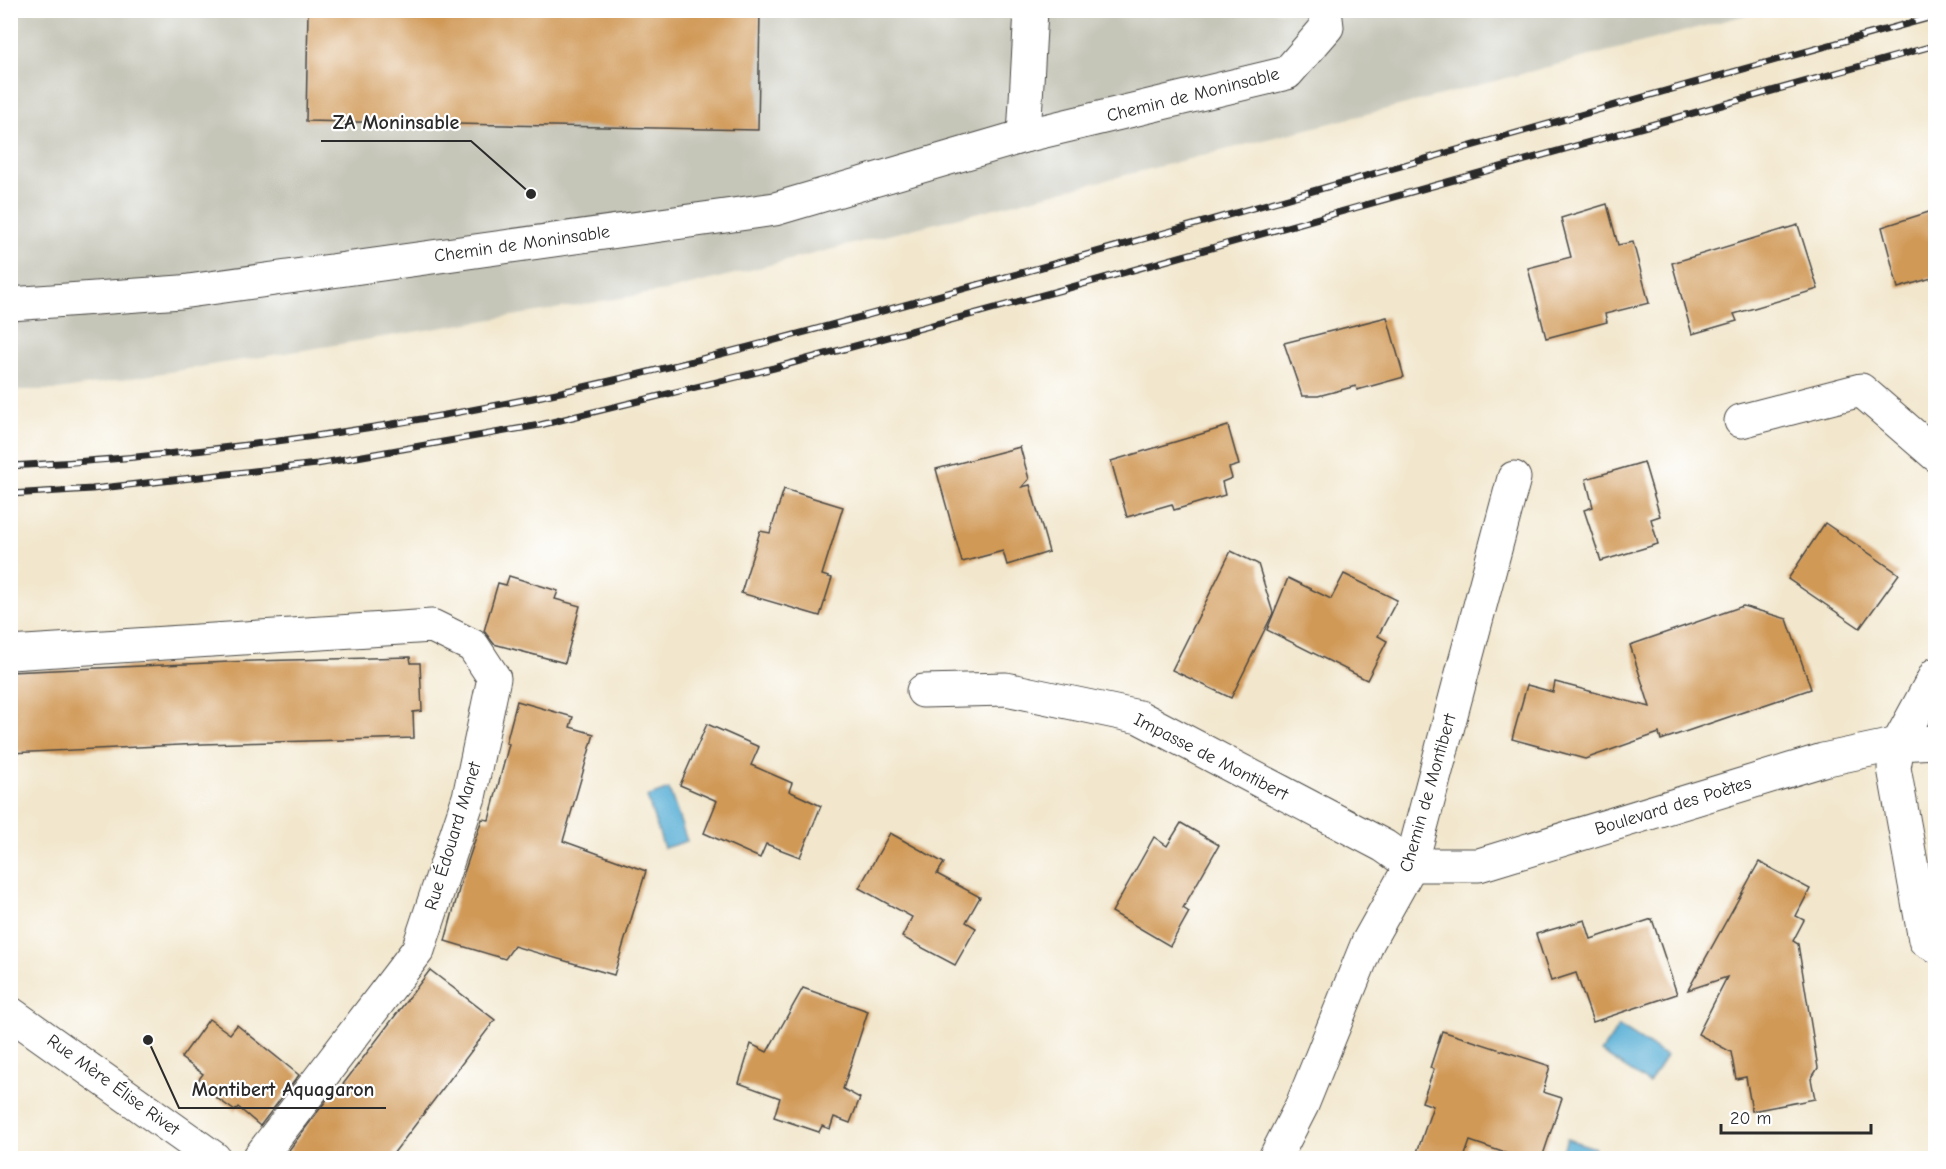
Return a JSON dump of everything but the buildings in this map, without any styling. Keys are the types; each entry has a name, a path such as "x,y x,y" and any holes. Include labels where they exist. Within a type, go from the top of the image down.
{"street":[{"path":"1024,136 1031,10"},
{"name":"Chemin de Moninsable","path":"10,304 181,292 775,209 1024,136 1287,73 1327,27 1325,10"},
{"path":"1741,421 1861,390 1935,455"},
{"name":"Chemin de Montibert","path":"1275,1158 1302,1105 1368,942 1411,865 1514,478"},
{"name":"Rue Édouard Manet","path":"10,653 432,626 472,646 494,678 469,797 418,950 259,1158"},
{"path":"1935,674 1898,744 1894,768 1925,940 1935,946"},
{"name":"Impasse de Montibert","path":"923,691 1006,689 1139,717 1384,846 1411,865"},
{"name":"Boulevard des Poètes","path":"1411,865 1479,865 1823,760 1898,744 1935,742"},
{"name":"Rue Mère Élise Rivet","path":"10,1013 214,1158"}],"shaded area":[{"path":"11,11 1762,11 1430,98 671,290 59,390 11,390"}],"water":[{"path":"669,789 687,841 664,848 647,797"},
{"path":"1619,1026 1666,1056 1649,1083 1601,1052"},
{"path":"1567,1139 1595,1148 1591,1158 1560,1158"}],"railway":[{"path":"10,466 207,450 338,433 468,411 593,385 770,341 1006,277 1936,16"},
{"path":"10,494 92,489 317,464 540,425 774,368 1065,289 1936,45"}],"place":[{"name":"ZA Moninsable","path":"531,194"},
{"name":"Montibert Aquagaron","path":"148,1040"}]}
